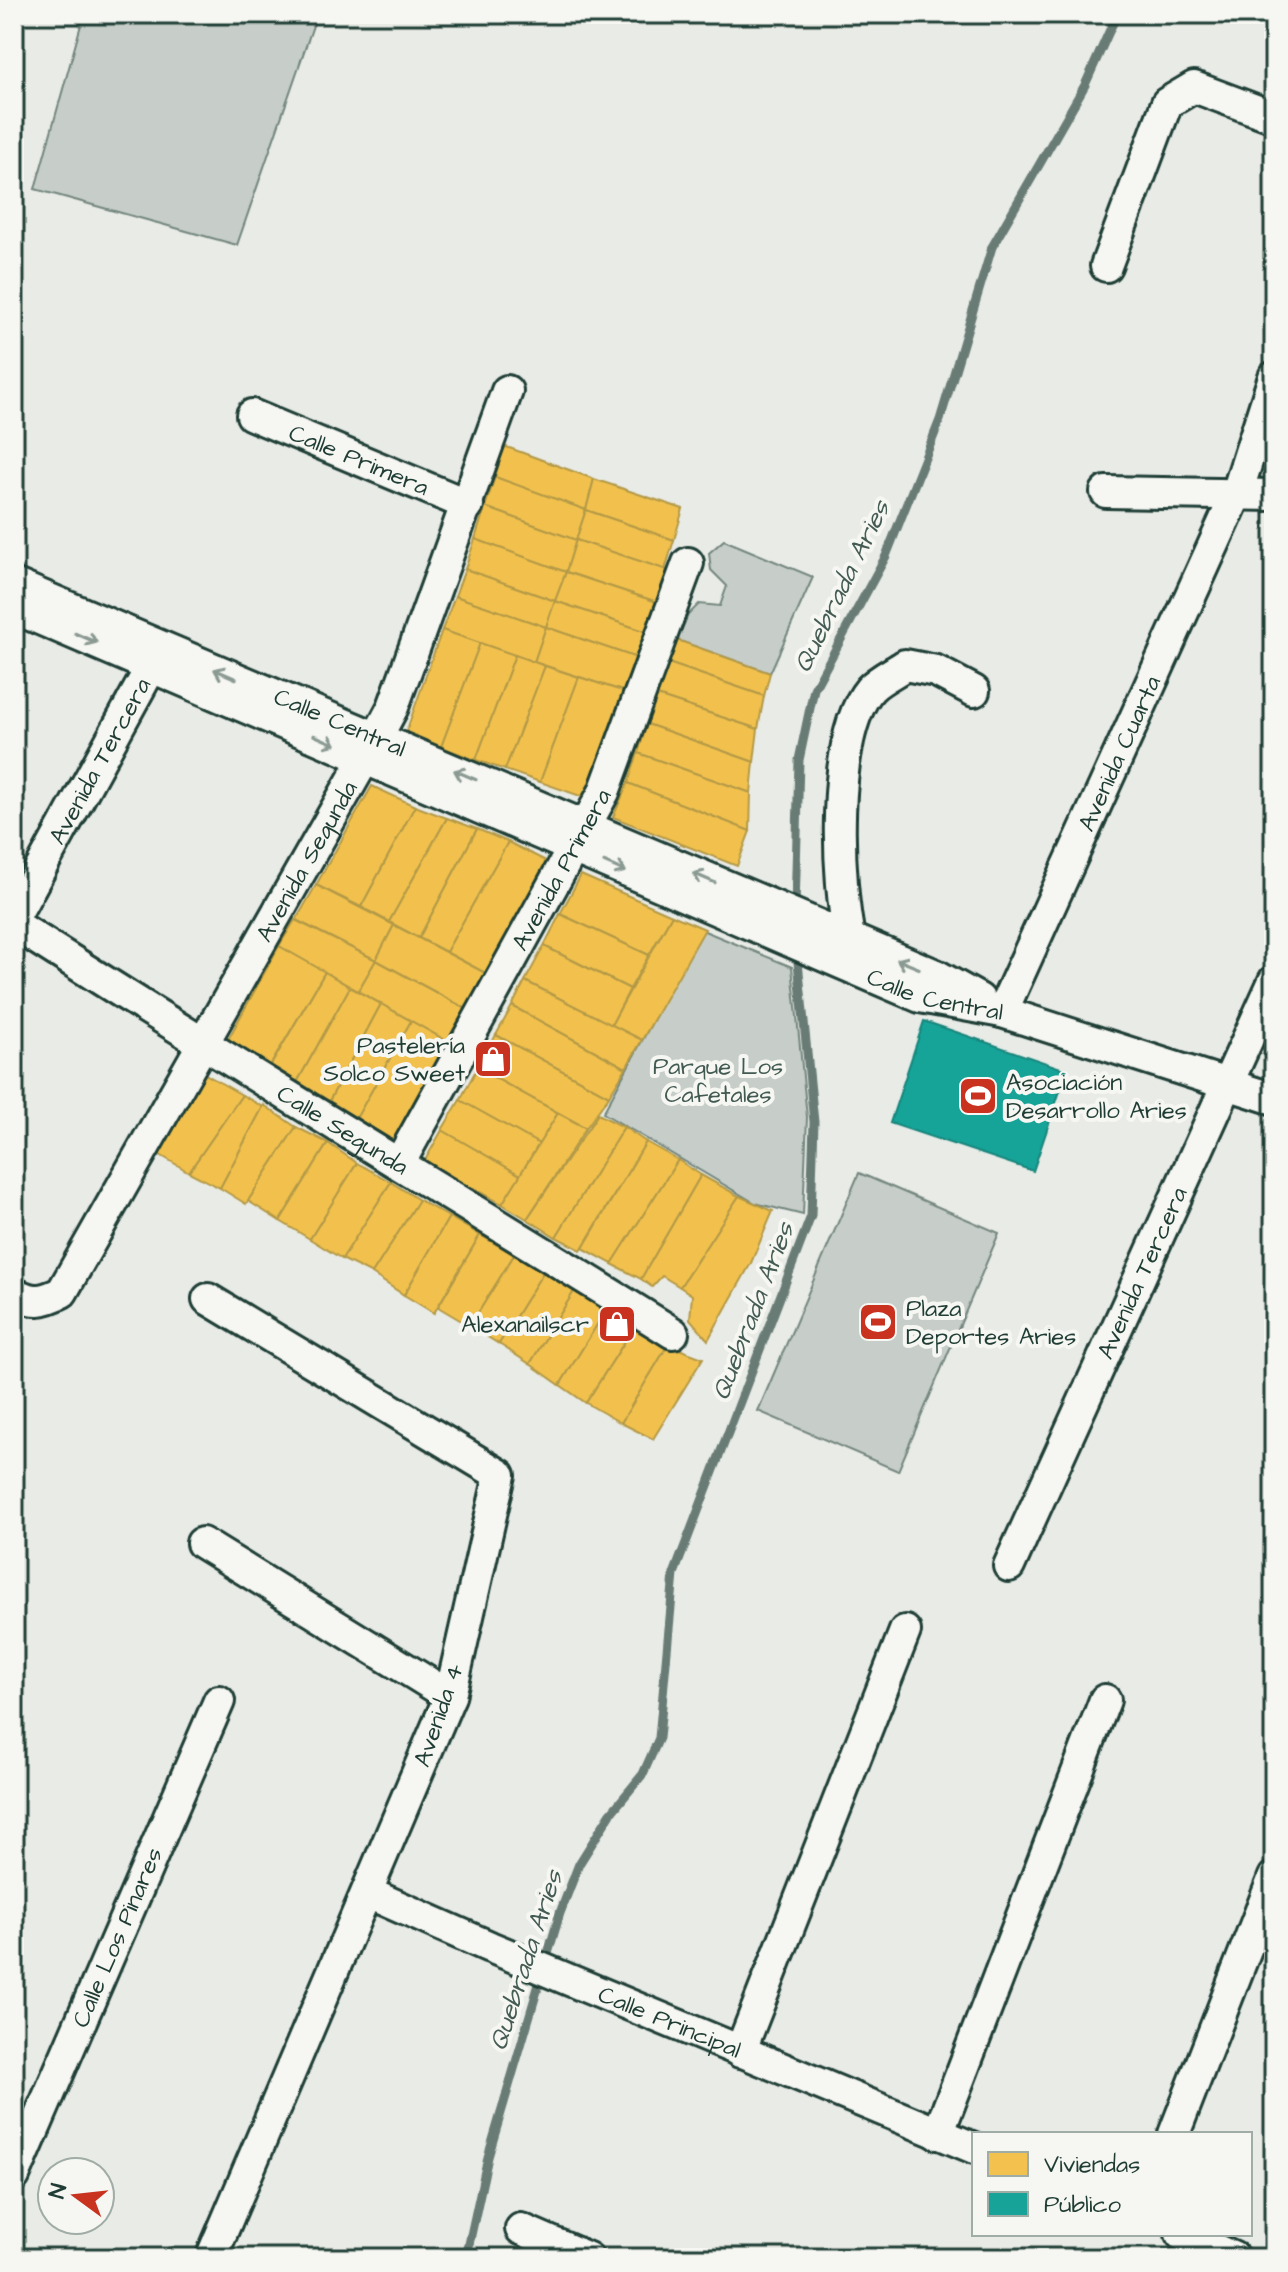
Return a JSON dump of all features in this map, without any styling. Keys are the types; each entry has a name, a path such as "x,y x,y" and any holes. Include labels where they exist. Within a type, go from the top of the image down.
{"street":[{"path":"1106,266 1167,103 1182,91 1194,87 1274,117"},
{"name":"Avenida Cuarta","path":"1002,1012 1237,493 1274,377"},
{"name":"Avenida Segunda","path":"14,1293 30,1301 45,1301 62,1292 393,707 507,391"},
{"name":"Calle Primera","path":"252,415 468,505"},
{"path":"1106,492 1274,495"},
{"name":"Avenida Primera","path":"400,1162 604,792 688,563"},
{"name":"Calle Central","path":"14,584 157,657"},
{"name":"Calle Central","path":"14,608 157,657 371,747 770,919 816,940 920,997 1002,1012"},
{"name":"Avenida Tercera","path":"14,917 157,657"},
{"path":"850,941 840,859 841,788 854,720 870,689 905,665 936,671 974,691"},
{"name":"Calle Segunda","path":"14,924 201,1044 400,1162 673,1333"},
{"name":"Calle Central","path":"816,940 850,941 936,975 1002,1012"},
{"name":"Avenida Tercera","path":"1009,1566 1274,981"},
{"path":"1002,1012 1274,1099"},
{"name":"Avenida 4","path":"208,1299 500,1475 450,1696 211,2258"},
{"path":"202,1543 450,1696"},
{"path":"740,2052 905,1631"},
{"path":"938,2134 1105,1700"},
{"name":"Calle Los Pinares","path":"14,2176 219,1701"},
{"path":"1175,2132 1274,1877"},
{"name":"Calle Principal","path":"368,1893 579,1985 972,2147"},
{"path":"521,2229 588,2258"},
{"path":"1185,2236 1234,2258"}],"green space":[{"path":"84,14 317,14 237,245 35,189"},
{"path":"724,540 813,577 770,673 677,640 688,615 699,604 720,606 727,586 711,570 709,553"},
{"name":"Parque Los Cafetales","path":"702,930 792,967 807,1117 803,1215 755,1203 603,1113"},
{"name":"Plaza Deportes Aries","path":"859,1173 999,1233 898,1471 758,1411"}],"building: Viviendas":[{"path":"504,446 594,479 586,510 495,477"},
{"path":"495,477 586,510 576,540 485,507"},
{"path":"594,479 683,509 674,540 586,510"},
{"path":"485,507 576,540 566,572 475,539"},
{"path":"586,510 674,540 665,570 576,540"},
{"path":"475,539 566,572 555,601 465,569"},
{"path":"576,540 667,570 657,602 566,572"},
{"path":"465,569 555,601 546,627 455,596"},
{"path":"566,572 657,602 647,632 555,601"},
{"path":"455,596 546,627 534,662 442,630"},
{"path":"555,601 647,632 637,658 546,627"},
{"path":"546,627 637,658 625,692 534,662"},
{"path":"442,630 480,643 441,747 405,735"},
{"path":"677,640 770,673 764,696 668,663"},
{"path":"480,643 515,655 476,760 441,747"},
{"path":"515,655 545,666 505,770 476,760"},
{"path":"668,663 764,696 758,729 657,696"},
{"path":"545,666 579,677 540,782 505,770"},
{"path":"579,677 625,692 586,798 540,782"},
{"path":"657,696 758,729 754,762 647,724"},
{"path":"647,724 754,762 751,793 638,753"},
{"path":"638,753 751,793 750,831 628,783"},
{"path":"628,783 750,831 737,866 613,817"},
{"path":"372,786 415,806 361,907 316,885"},
{"path":"415,806 447,818 389,922 361,907"},
{"path":"447,818 477,829 419,938 389,922"},
{"path":"477,829 508,842 446,952 419,938"},
{"path":"508,842 546,861 487,974 446,952"},
{"path":"581,875 672,915 649,955 560,914"},
{"path":"316,885 394,925 376,960 296,920"},
{"path":"560,914 649,955 630,989 544,946"},
{"path":"672,915 705,929 642,1040 611,1025"},
{"path":"295,920 376,960 358,991 279,946"},
{"path":"394,925 487,974 470,1011 376,960"},
{"path":"279,946 325,972 267,1071 225,1045"},
{"path":"544,946 630,989 611,1025 525,981"},
{"path":"376,960 470,1011 452,1044 358,991"},
{"path":"325,972 350,987 294,1088 267,1072"},
{"path":"525,981 642,1040 626,1068 512,1006"},
{"path":"350,987 381,1004 326,1107 294,1088"},
{"path":"381,1004 411,1021 353,1124 326,1107"},
{"path":"512,1006 626,1068 609,1096 496,1035"},
{"path":"411,1021 452,1044 395,1148 353,1124"},
{"path":"496,1035 609,1096 586,1128 477,1068"},
{"path":"477,1068 558,1113 539,1144 460,1100"},
{"path":"200,1071 242,1095 189,1172 155,1152"},
{"path":"242,1095 263,1107 220,1188 189,1172"},
{"path":"460,1100 539,1144 520,1175 442,1130"},
{"path":"264,1105 296,1127 246,1204 220,1188"},
{"path":"558,1113 586,1128 527,1219 502,1204"},
{"path":"598,1114 624,1127 556,1237 527,1219"},
{"path":"296,1127 328,1143 280,1221 248,1201"},
{"path":"624,1127 646,1142 581,1250 556,1237"},
{"path":"442,1130 520,1175 502,1204 424,1162"},
{"path":"646,1142 678,1160 612,1264 583,1248"},
{"path":"328,1143 357,1163 310,1239 280,1221"},
{"path":"678,1160 701,1175 641,1279 612,1264"},
{"path":"357,1163 391,1182 342,1259 310,1239"},
{"path":"701,1175 739,1196 680,1287 662,1276 652,1287 641,1279"},
{"path":"391,1182 419,1200 372,1274 342,1259"},
{"path":"739,1196 773,1211 751,1263 708,1340 690,1319 692,1295 680,1287"},
{"path":"419,1200 449,1217 404,1295 372,1274"},
{"path":"449,1217 480,1235 434,1313 404,1295"},
{"path":"480,1235 514,1255 470,1326 438,1307"},
{"path":"514,1255 544,1271 499,1344 470,1326"},
{"path":"544,1271 576,1288 530,1364 499,1344"},
{"path":"576,1288 608,1307 560,1385 530,1364"},
{"path":"608,1307 636,1324 586,1403 560,1385"},
{"path":"636,1324 668,1345 621,1423 586,1403"},
{"path":"668,1345 703,1358 653,1439 621,1423"}],"building: Público":[{"name":"Asociación Desarrollo Aries","path":"924,1021 1067,1070 1033,1171 890,1123"}],"waterway":[{"name":"Quebrada Aries","path":"795,909 799,760 814,689 886,556 940,420 992,247 1085,85 1117,14"},
{"name":"Quebrada Aries","path":"466,2258 488,2157 560,1913 579,1864 611,1813 643,1774 659,1738 674,1574 811,1216 814,1122 797,952"}],"place":[{"name":"Pastelería Solco Sweet","path":"493,1059"},
{"name":"Asociación Desarrollo Aries","path":"978,1096"},
{"name":"Plaza Deportes Aries","path":"878,1322"},
{"name":"Alexanailscr","path":"617,1324"}]}
